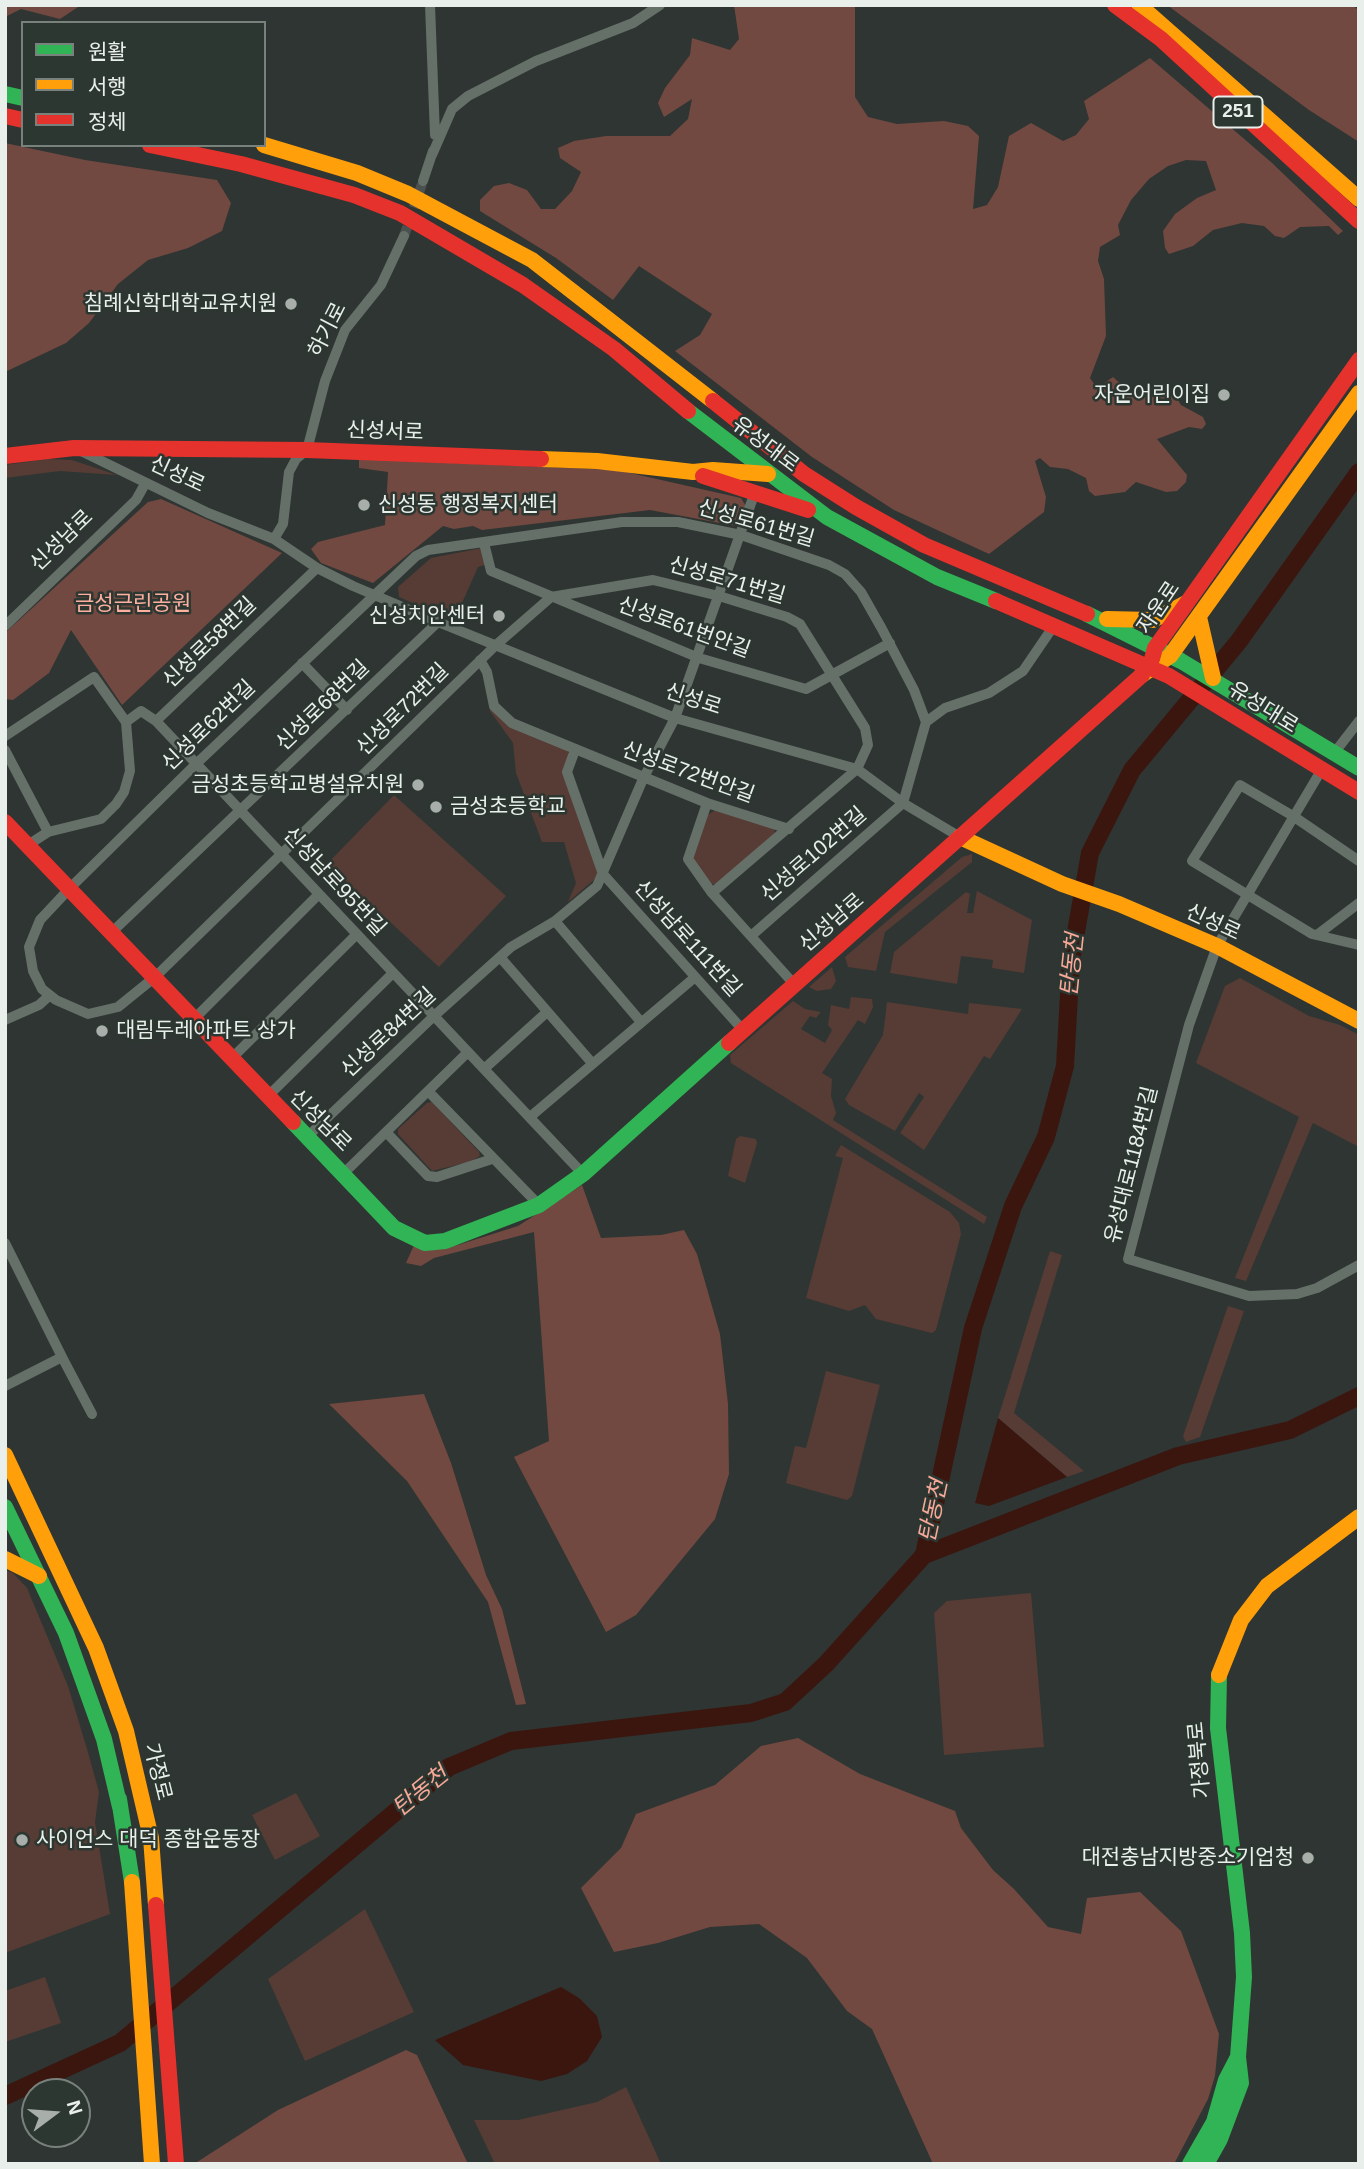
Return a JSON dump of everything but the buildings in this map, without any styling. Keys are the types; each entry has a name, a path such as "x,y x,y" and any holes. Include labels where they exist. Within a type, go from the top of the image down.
{"main road":[{"name":"251","path":"1115,5 1161,40 1359,221"},
{"name":"251","path":"1139,5 1200,55 1359,199"},
{"name":"유성대로","path":"266,146 357,173 408,194 532,260 625,330 804,474 924,545 1098,618 1213,678 1359,768"},
{"name":"유성대로","path":"160,147 241,163 354,195 400,213 523,285 614,349 720,438 827,517 937,577 1055,624 1169,676 1359,792"},
{"name":"자운로","path":"1169,655 1188,602 1359,360"},
{"name":"자운로","path":"1150,668 1169,655 1199,617 1359,393"},
{"path":"712,470 723,457 720,438"},
{"path":"5,456 74,448"},
{"name":"신성서로","path":"74,448 307,450 597,461 693,472"},
{"path":"693,472 712,470 772,478 804,474"},
{"path":"693,472 827,517"},
{"path":"755,492 772,478"},
{"path":"1098,618 1140,622 1153,620 1188,602"},
{"path":"1199,617 1213,678"},
{"name":"신성남로","path":"70,888 394,1228 425,1243 445,1241 539,1205 583,1174 742,1029 1150,668"},
{"path":"5,822 70,888"},
{"name":"신성로","path":"960,837 1062,884 1119,904 1217,946 1359,1021"},
{"name":"가정로","path":"5,1455 96,1648 126,1731 152,1838 176,2164"},
{"name":"가정로","path":"5,1507 10,1530 39,1576 62,1623 104,1740 120,1807 119,1799 130,1860 152,2164"},
{"path":"10,1530 36,1517"},
{"name":"가정북로","path":"1206,2164 1235,2103 1241,2083 1238,2057 1244,1977 1242,1933 1221,1761 1218,1678 1229,1644 1241,1620 1267,1586 1359,1517"},
{"path":"5,1559 39,1576"},
{"name":"가정북로","path":"1190,2164 1213,2122 1226,2080 1238,2057"}],"street":[{"path":"430,5 436,129 432,155"},
{"path":"423,181 452,109 468,96 536,61 633,23 660,5"},
{"name":"하기로","path":"274,539 283,524 289,472 296,459 307,450 325,381 345,330 381,285 404,236"},
{"name":"신성로","path":"74,448 145,484 274,539 317,568 438,622 675,718 857,769 903,803 960,837"},
{"name":"신성남로","path":"5,626 136,499 145,484"},
{"name":"신성로84번길","path":"306,1138 500,957 520,940 555,921 597,886 643,779 675,718 699,658 755,492"},
{"name":"신성로61번길","path":"375,593 416,556 428,550 622,522 678,522 741,535 829,565 845,574 860,592 890,643 914,690 926,722"},
{"name":"신성로61번안길","path":"484,542 491,571 699,658 806,689 890,643"},
{"name":"신성로58번길","path":"156,721 317,568"},
{"name":"신성로71번길","path":"551,597 653,580 719,596 787,617 800,624 865,728 868,745 857,769"},
{"name":"신성로62번길","path":"70,888 375,593"},
{"path":"496,645 551,597"},
{"name":"신성로68번길","path":"112,932 438,622"},
{"path":"903,803 926,722 945,708 989,693 1023,671 1055,624"},
{"name":"신성로72번길","path":"155,977 283,856 496,645"},
{"name":"신성로72번안길","path":"480,660 487,672 494,706 512,723 643,779 707,803 789,828"},
{"path":"302,663 347,710"},
{"path":"5,736 94,677 126,722 130,771 120,798 101,819 48,832 28,845"},
{"path":"126,722 141,711 156,721"},
{"name":"신성남로95번길","path":"156,721 583,1174"},
{"path":"1335,752 1359,721"},
{"path":"5,750 48,832"},
{"path":"575,750 567,772 603,874"},
{"path":"712,893 857,769"},
{"name":"유성대로1184번길","path":"1322,769 1217,946 1189,1025 1128,1259 1249,1296 1297,1294 1317,1289 1359,1265"},
{"path":"1359,861 1293,816 1240,785 1192,861 1317,935 1359,945"},
{"path":"707,803 688,859 712,893 794,984"},
{"name":"신성로102번길","path":"751,936 903,803"},
{"name":"신성남로111번길","path":"603,874 742,1029"},
{"path":"70,888 40,920 29,947 33,971 42,989 73,1009 88,1014 118,1007 155,977"},
{"path":"194,1019 319,894"},
{"path":"1317,935 1359,904"},
{"path":"555,921 641,1022"},
{"path":"231,1059 357,934"},
{"path":"500,957 592,1063"},
{"name":"신성남로","path":"267,1097 393,973"},
{"path":"530,1117 694,978"},
{"path":"5,1020 39,1005 50,995"},
{"path":"484,1069 547,1012"},
{"name":"신성남로","path":"344,1174 468,1052"},
{"path":"428,1091 539,1205"},
{"name":"신성남로","path":"386,1132 428,1176 437,1177 492,1159"},
{"path":"5,1243 92,1414"},
{"path":"5,1271 16,1265"},
{"path":"5,1386 62,1357"}],"shaded area":[{"path":"48,459 72,460 117,475 60,471 5,478 5,465"},
{"path":"482,548 485,565 478,567 454,621 399,597 398,587 431,558"},
{"path":"485,686 493,708 567,750 570,756 563,773 598,873 595,879 568,902 576,883 564,842 542,842 516,773 513,743 490,711"},
{"path":"394,795 506,896 439,967 327,864"},
{"path":"716,810 773,827 775,831 774,836 717,884 710,884 692,858 707,815"},
{"path":"972,854 972,862 885,932 876,971 848,967 845,957 962,857"},
{"path":"977,891 1032,920 1024,973 992,968 993,960 961,956 957,984 890,973 894,952 966,892 970,894 967,913 973,913"},
{"path":"832,967 836,981 831,989 817,991 809,987"},
{"path":"1240,978 1309,1016 1340,1025 1359,1035 1359,1147 1313,1123 1246,1281 1235,1278 1299,1117 1196,1063 1225,986"},
{"path":"851,997 872,999 873,1007 865,1024 858,1020 822,1073 832,1079 831,1096 836,1113 833,1120 987,1217 984,1224 731,1063 730,1055 793,1001 805,1009 821,1012 816,1018 810,1016 801,1029 825,1043 832,1030 828,1025 831,1005 849,1009"},
{"path":"887,1002 968,1014 969,1003 1022,1009 990,1059 984,1056 924,1150 900,1133 924,1097 919,1093 895,1131 849,1105 845,1099 883,1035"},
{"path":"432,1102 480,1156 469,1162 432,1171 398,1134 398,1129 427,1103"},
{"path":"740,1136 756,1139 757,1143 745,1183 728,1176 736,1139"},
{"path":"841,1145 950,1212 959,1223 961,1234 936,1330 932,1333 876,1319 865,1305 849,1311 806,1298 843,1158 835,1156"},
{"path":"1050,1251 1062,1255 1014,1413 1084,1471 1067,1477 998,1418"},
{"path":"1228,1306 1244,1311 1200,1437 1186,1442 1183,1436"},
{"path":"826,1371 880,1385 852,1496 847,1500 786,1483 795,1446 806,1448"},
{"path":"998,1418 1067,1477 989,1506 975,1503"},
{"path":"5,1570 13,1573 27,1588 68,1686 99,1792 95,1822 110,1914 5,1953"},
{"path":"1031,1593 1044,1747 944,1755 934,1613 947,1601"},
{"path":"296,1793 320,1836 275,1860 252,1815"},
{"path":"365,1909 414,2012 305,2061 268,1979"},
{"path":"45,1977 61,2023 5,2042 5,1991"},
{"path":"561,1987 579,1998 597,2016 602,2037 587,2061 567,2074 541,2081 463,2065 435,2040"},
{"path":"626,2087 661,2164 495,2164 474,2120 518,2120 597,2102"}],"green space":[{"path":"5,5 81,5 60,19 21,9 5,17"},
{"path":"734,5 855,5 855,97 868,117 897,124 944,121 968,126 979,136 973,209 987,205 998,187 1009,136 1031,123 1063,141 1076,135 1089,119 1084,101 1150,58 1271,162 1343,231 1338,235 1329,226 1300,227 1284,238 1275,236 1264,226 1242,223 1213,230 1193,246 1169,254 1165,248 1163,231 1175,214 1197,198 1216,190 1206,161 1186,160 1168,166 1149,179 1131,200 1118,225 1120,235 1100,247 1098,261 1104,279 1106,336 1090,378 1097,388 1113,377 1137,398 1142,394 1162,393 1176,397 1181,405 1203,417 1206,424 1202,429 1189,427 1157,439 1187,475 1186,482 1177,491 1166,492 1136,482 1125,492 1095,496 1089,491 1086,478 1068,469 1050,467 1040,458 1035,461 1046,497 1044,512 989,554 894,510 812,457 675,351 700,335 712,314 639,266 613,300 556,258 480,211 480,200 494,186 509,183 527,190 541,209 555,209 572,191 581,172 560,158 558,148 574,141 606,136 670,136 688,119 692,99 664,117 658,103 665,88 690,55 692,38 730,50 739,39"},
{"path":"1167,5 1353,5 1359,11 1359,142 1309,110"},
{"path":"5,143 85,160 217,180 231,203 222,231 188,248 148,260 118,284 89,323 66,343 5,372"},
{"path":"359,459 617,470 741,498 747,508 741,523 736,526 650,510 482,530 473,526 454,529 443,526 373,583 321,563 311,549 318,542 385,525 388,472 359,468"},
{"name":"금성근린공원","path":"161,499 282,553 122,705 71,630 49,673 13,700 5,699 5,633 148,502"},
{"path":"582,1185 601,1238 661,1235 684,1230 697,1254 720,1334 728,1404 729,1474 715,1519 636,1615 606,1632 514,1457 549,1441 534,1232 434,1258 421,1266 406,1263 414,1245 432,1249 458,1245 518,1226"},
{"path":"424,1394 451,1463 486,1575 502,1609 526,1704 516,1705 488,1602 407,1481 329,1404"},
{"path":"798,1738 860,1774 955,1811 961,1828 993,1870 1048,1927 1081,1934 1087,1898 1140,1892 1181,1931 1219,2034 1215,2076 1208,2099 1174,2164 933,2164 872,2029 847,2011 807,1958 759,1924 710,1927 658,1943 614,1952 581,1888 621,1848 636,1814 715,1785 761,1746"},
{"path":"406,2050 417,2055 468,2164 194,2164 278,2110"}],"waterway":[{"name":"탄동천","path":"5,2096 120,2043 449,1767 511,1741 751,1713 785,1702 826,1664 924,1555 973,1328 1013,1206 1046,1137 1065,1066 1071,960 1090,853 1132,770 1239,641 1359,472"},
{"path":"924,1555 1178,1456 1290,1430 1359,1396"}],"tunnel":[{"path":"404,236 423,181"}],"traffic: fast":[{"path":"5,94 21,98"},
{"path":"688,411 827,517 937,577 996,601"},
{"path":"1087,614 1181,661 1359,768"},
{"path":"293,1122 394,1228 425,1243 445,1241 539,1205 583,1174 729,1043"},
{"path":"5,1507 66,1633 104,1739 120,1807 119,1799 132,1882"},
{"path":"1206,2164 1220,2139 1241,2083 1238,2057 1244,1977 1242,1933 1218,1728 1219,1675"},
{"path":"1190,2164 1214,2122 1226,2080 1238,2057"}],"traffic: slow":[{"path":"1139,5 1359,199"},
{"path":"266,146 357,173 408,194 532,260 713,401"},
{"path":"1142,675 1170,656 1359,393"},
{"path":"541,459 597,461 693,472 713,470 768,474"},
{"path":"1107,619 1153,620 1186,603"},
{"path":"1199,617 1213,678"},
{"path":"960,837 1062,884 1119,904 1217,946 1359,1021"},
{"path":"5,1455 96,1648 126,1731 151,1838 156,1905"},
{"path":"1219,1675 1241,1620 1267,1586 1359,1517"},
{"path":"5,1559 39,1576"},
{"path":"132,1882 152,2164"}],"traffic: jam":[{"path":"1115,5 1161,39 1359,221"},
{"path":"5,116 21,120"},
{"path":"160,147 241,164 354,195 400,213 523,285 614,349 688,411"},
{"path":"1152,659 1155,648 1359,360"},
{"path":"713,401 804,474 856,507 924,545 1087,614"},
{"path":"5,456 74,448 307,450 541,459"},
{"path":"703,476 808,510"},
{"path":"996,601 1169,676 1359,792"},
{"path":"729,1043 1142,675"},
{"path":"5,822 293,1122"},
{"path":"156,1905 176,2164"}],"place":[{"name":"침례신학대학교유치원","path":"291,304"},
{"name":"자운어린이집","path":"1224,395"},
{"name":"신성동 행정복지센터","path":"364,505"},
{"name":"신성치안센터","path":"499,616"},
{"name":"금성초등학교병설유치원","path":"418,785"},
{"name":"금성초등학교","path":"436,807"},
{"name":"대림두레아파트 상가","path":"102,1031"},
{"name":"사이언스 대덕 종합운동장","path":"22,1840"},
{"name":"대전충남지방중소기업청","path":"1308,1858"}]}
